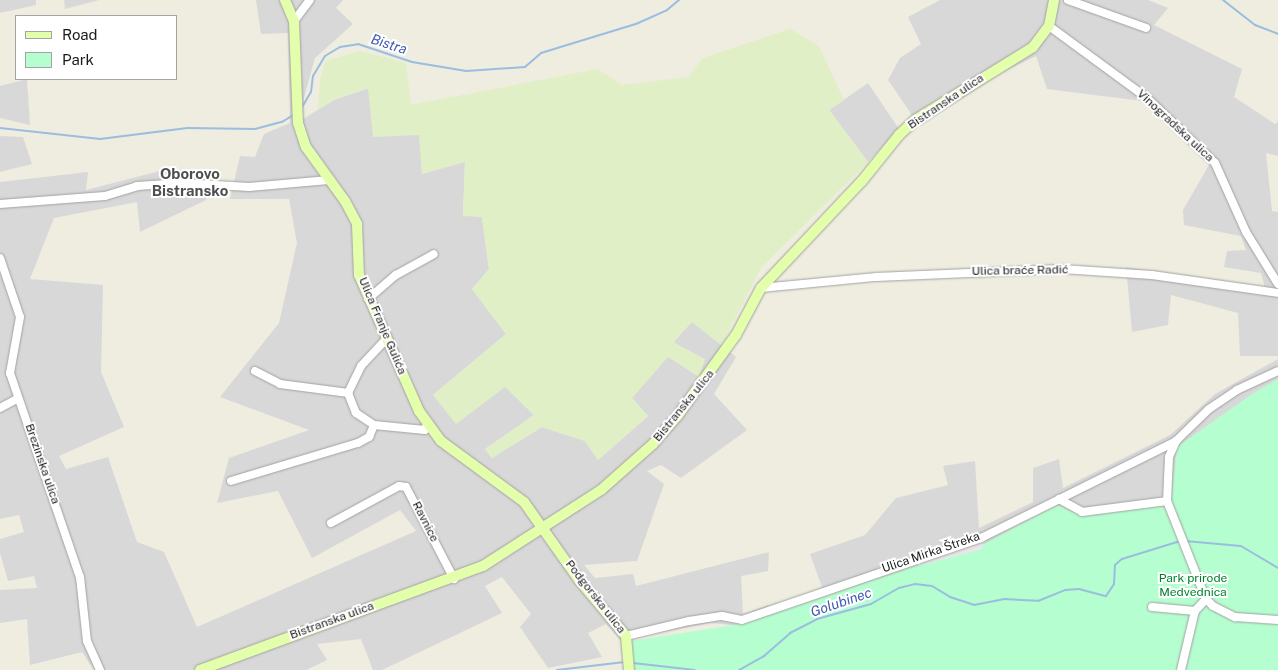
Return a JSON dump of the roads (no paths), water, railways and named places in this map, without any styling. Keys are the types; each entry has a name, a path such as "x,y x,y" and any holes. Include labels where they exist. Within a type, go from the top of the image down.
{"main road":[{"name":"Ulica Franje Gulića","path":"285,0 294,21 295,110 298,123 306,147 345,201 357,224 359,275 385,340 427,424 441,441 524,502 544,529"},
{"name":"Bistranska ulica","path":"200,670 321,624 454,579 483,566 544,529 601,490 653,444 702,385 736,336 762,288 914,120 1033,47 1049,26 1054,0"},
{"name":"Podgorska ulica","path":"544,529 579,580 626,636 629,665"}],"street":[{"path":"294,21 310,0"},
{"path":"1068,0 1146,28"},
{"name":"Vinogradska ulica","path":"1049,26 1147,98 1214,163 1246,232 1278,284"},
{"path":"0,204 105,196 137,186 173,184 249,187 329,180"},
{"path":"368,299 396,275 434,254"},
{"name":"Brezinska ulica","path":"0,258 20,317 10,373 17,399 31,428 80,576 87,641 100,670"},
{"name":"Ulica braće Radić","path":"762,288 885,277 1062,269 1152,275 1278,293"},
{"path":"385,340 361,366 348,393 356,413 374,425 425,430 427,424"},
{"path":"255,371 280,384 348,393"},
{"path":"1278,371 1237,390 1208,409 1176,441 1169,457 1167,501 1206,599 1213,606 1235,617 1278,620"},
{"path":"0,408 17,399"},
{"path":"231,481 358,443 369,437 374,425"},
{"name":"Ulica Mirka Štreka","path":"626,636 722,616 742,620 981,538 1176,441"},
{"name":"Ravnice","path":"331,522 399,486 406,487 454,579"},
{"path":"1059,499 1082,512 1167,501"},
{"path":"1181,670 1195,611 1206,599"},
{"path":"1152,607 1195,611"}],"waterway":[{"name":"Bistra","path":"301,109 311,92 313,76 325,56 340,47 358,44 412,62 466,71 525,67 541,53 636,24 667,10 679,0"},
{"name":"Bistra","path":"1223,0 1255,25 1278,34"},
{"name":"Bistra","path":"0,128 100,139 187,128 255,129 282,122 293,115"},
{"name":"Golubinec","path":"739,670 764,656 790,633 817,619 871,604 899,588 915,584 932,586 950,597 974,605 1004,599 1038,601 1065,590 1079,589 1106,596 1114,584 1115,565 1122,559 1180,541"},
{"name":"Golubinec","path":"1185,541 1241,546 1278,568"},
{"name":"Golubinec","path":"557,670 625,662"},
{"name":"Golubinec","path":"633,663 695,670"}],"district":[{"name":"Oborovo Bistransko","path":"190,182"}],"park label":[{"name":"Park prirode Medvednica","path":"1193,586"}]}
